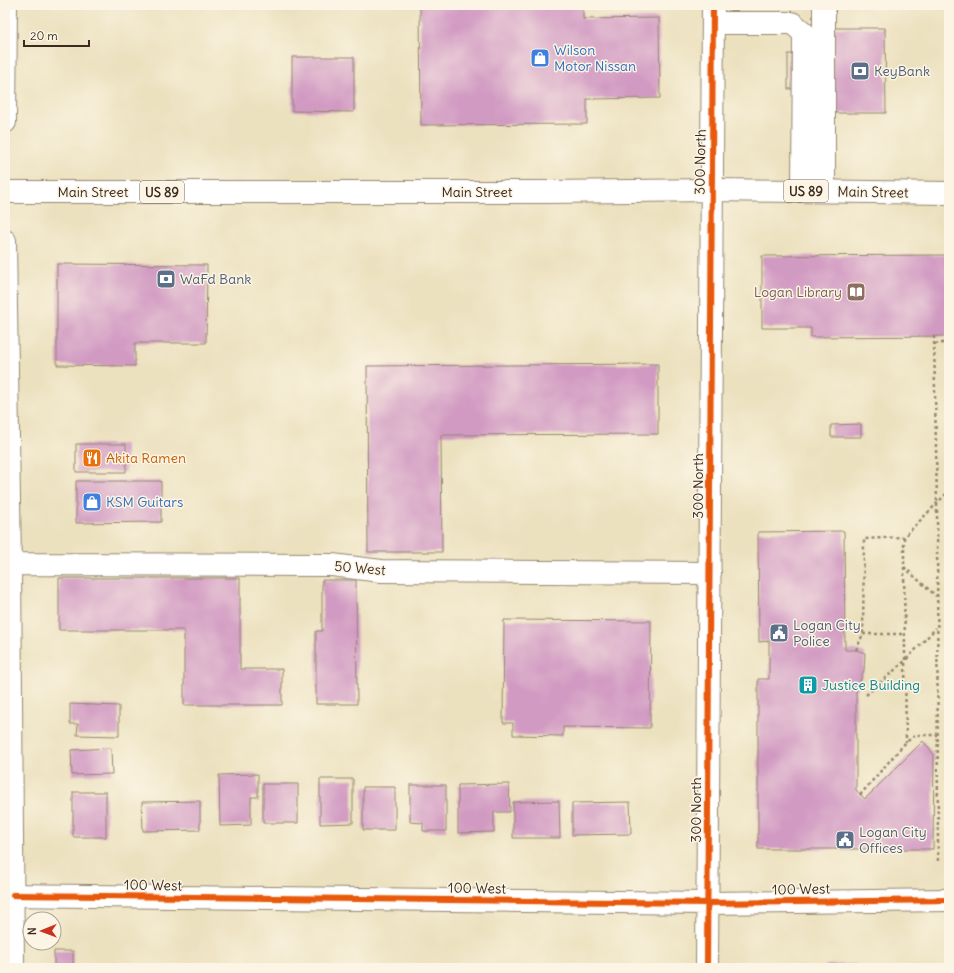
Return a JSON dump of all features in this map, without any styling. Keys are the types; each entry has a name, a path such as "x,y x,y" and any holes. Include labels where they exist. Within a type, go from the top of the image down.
{"street":[{"path":"5,122 6,5"},
{"path":"814,191 824,5"},
{"path":"713,14 792,23 804,33 814,191"},
{"name":"300 North","path":"707,968 713,14"},
{"name":"Main Street","path":"5,192 549,192 711,190 949,193"},
{"path":"5,241 10,564 9,895 13,968"},
{"name":"50 West","path":"10,564 332,565 381,571 710,573"},
{"name":"100 West","path":"9,895 708,903 949,900"}],"path":[{"path":"934,336 937,504 936,627 938,861"},
{"path":"935,344 949,342"},
{"path":"856,650 863,634 864,539 904,537 949,491"},
{"path":"904,537 906,742"},
{"path":"904,567 936,596"},
{"path":"866,696 905,661 936,627"},
{"path":"863,634 905,634"},
{"path":"860,795 906,742 916,735 937,735"}],"building":[{"name":"Wilson Motor Nissan","path":"420,5 583,5 583,19 659,18 660,98 587,99 587,124 421,125"},
{"name":"KeyBank","path":"833,28 885,28 886,113 834,113 834,88 788,89 788,54 833,54"},
{"path":"292,57 354,57 354,112 292,111"},
{"name":"Logan Library","path":"949,255 949,336 811,337 811,328 762,328 762,256"},
{"path":"57,264 207,265 206,343 135,343 135,366 57,365"},
{"path":"658,364 658,434 441,435 442,552 368,552 367,366"},
{"path":"861,424 861,437 831,437 831,425"},
{"path":"76,444 126,444 126,472 76,472"},
{"path":"76,481 161,481 161,522 76,523"},
{"name":"Justice Building","path":"844,531 845,650 856,650 865,653 864,670 856,692 856,790 865,799 923,741 934,755 933,849 758,849 758,679 769,679 769,641 759,642 758,532"},
{"path":"59,578 240,578 240,669 282,669 282,705 184,705 184,630 59,630"},
{"path":"322,580 356,580 357,704 316,704 316,631 322,631"},
{"path":"504,620 651,621 650,728 563,727 563,736 513,735 513,723 503,723"},
{"path":"70,704 119,706 119,736 77,735 78,724 70,724"},
{"path":"111,748 112,774 72,775 71,750"},
{"path":"258,774 258,797 251,797 251,825 220,826 219,775"},
{"path":"320,779 353,779 353,823 320,824"},
{"path":"263,784 298,784 298,823 263,823"},
{"path":"509,784 510,812 494,812 494,832 458,833 458,785"},
{"path":"410,785 446,785 446,831 423,831 423,823 410,822"},
{"path":"363,787 395,787 395,830 363,830"},
{"path":"73,792 106,792 106,837 73,837"},
{"path":"200,801 200,830 143,831 142,802"},
{"path":"559,801 560,838 513,838 513,802"},
{"path":"630,802 631,834 572,835 572,803"},
{"path":"54,951 73,951 73,968 54,968"},
{"path":"856,964 856,968 825,968 825,965"}],"cycle path":[{"path":"707,968 713,5"},
{"path":"13,895 708,903 949,900"}],"place":[{"name":"Wilson Motor Nissan","path":"540,58"},
{"name":"KeyBank","path":"860,71"},
{"name":"WaFd Bank","path":"166,279"},
{"name":"Logan Library","path":"856,292"},
{"name":"Akita Ramen","path":"92,458"},
{"name":"KSM Guitars","path":"92,502"},
{"name":"Logan City Police","path":"779,633"},
{"name":"Justice Building","path":"808,685"},
{"name":"Logan City Offices","path":"845,840"}]}
